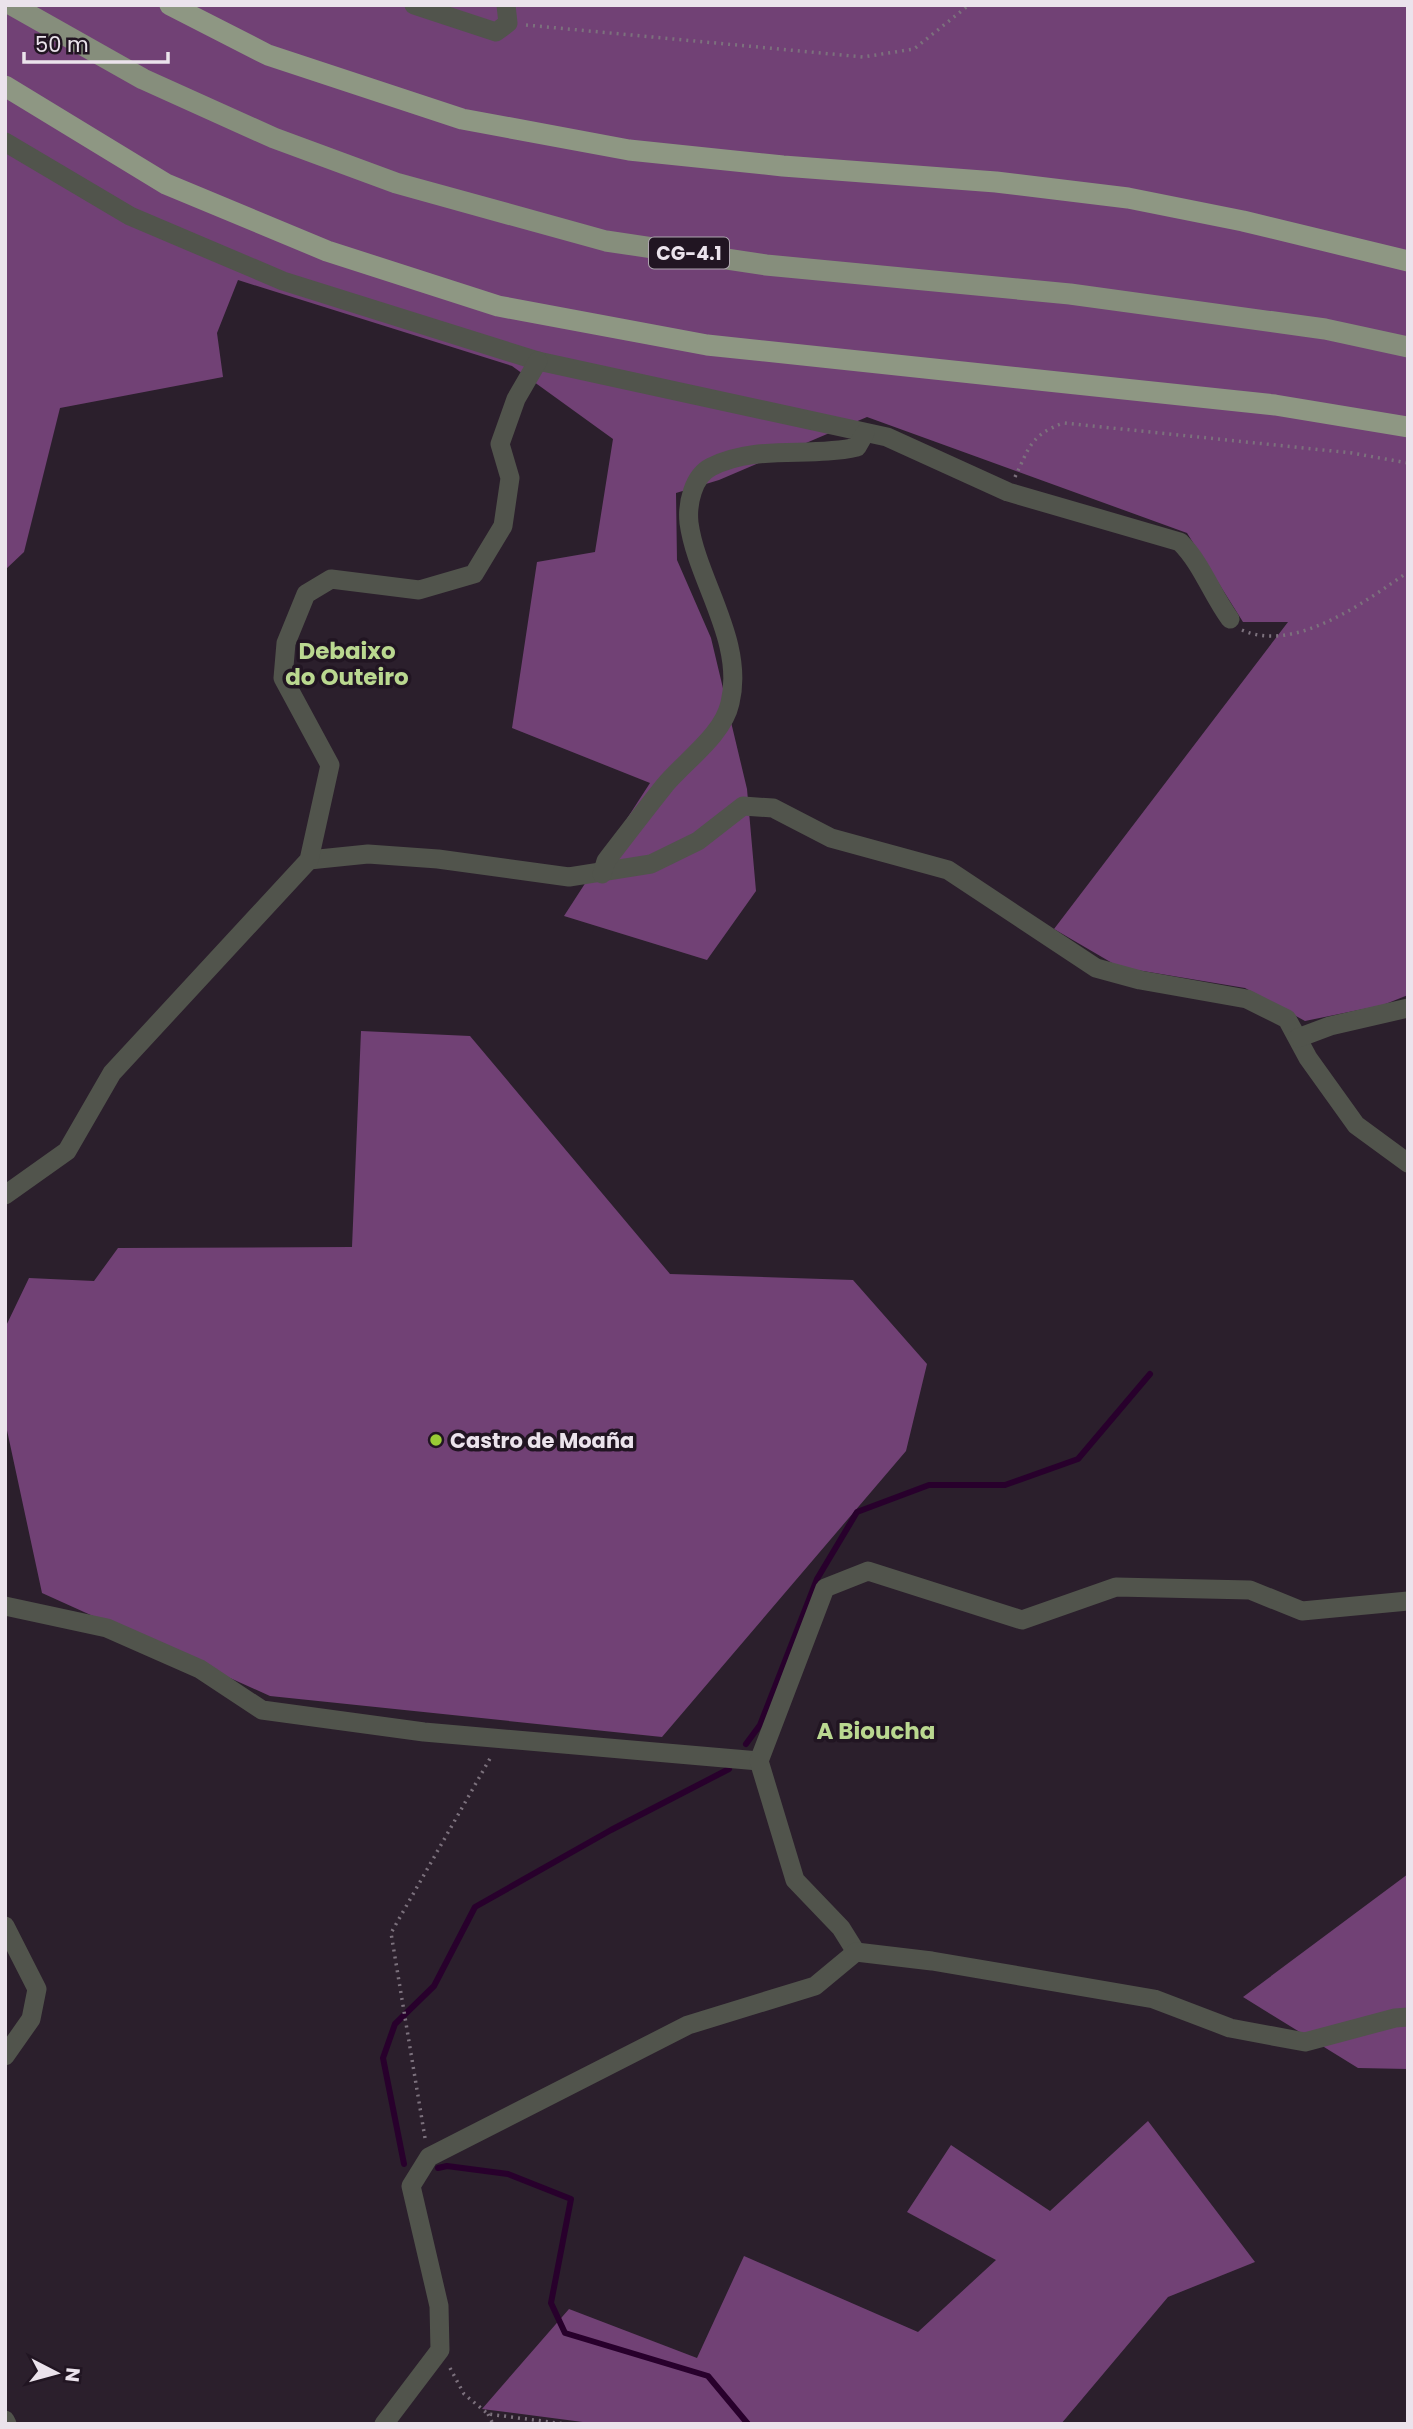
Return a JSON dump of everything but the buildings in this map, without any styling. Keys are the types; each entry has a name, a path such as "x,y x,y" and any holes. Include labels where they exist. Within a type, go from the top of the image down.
{"highway":[{"name":"CG-4.1","path":"12,5 143,79 274,138 396,183 606,240 766,265 1070,294 1325,329 1408,347"},
{"path":"170,5 268,55 461,119 629,150 783,166 996,182 1128,198 1243,221 1408,261"},
{"path":"5,86 166,184 327,251 498,306 707,345 1275,405 1408,427"}],"street":[{"path":"414,5 496,32 507,14"},
{"path":"5,142 130,216 270,275 538,361 887,437 1008,492 1180,542 1197,559 1212,595 1230,618"},
{"path":"5,1195 67,1152 112,1073 309,860 330,765 283,678 286,643 306,594 331,579 419,590 474,574 503,526 510,478 500,444 516,399 538,361"},
{"path":"602,874 606,860 666,785 723,722 731,699 726,640 689,523 690,494 709,468 745,456 832,453 858,447 865,433"},
{"path":"309,860 368,854 438,859 569,877 602,874 651,864 698,841 743,806 774,808 831,838 948,870 1096,968 1140,980 1247,999 1287,1019 1308,1058 1356,1125 1408,1163"},
{"path":"1298,1038 1330,1026 1408,1008"},
{"path":"856,1952 841,1928 795,1880 759,1761 825,1588 868,1571 1022,1620 1116,1587 1250,1590 1302,1611 1408,1601"},
{"path":"5,1606 107,1628 200,1669 262,1710 424,1732 759,1761"},
{"path":"5,1926 37,1989 31,2019 5,2056"},
{"path":"384,2424 440,2350 439,2306 411,2186 429,2157 688,2025 816,1986 856,1952 932,1961 1154,1999 1230,2028 1305,2042 1408,2017"}],"path":[{"path":"507,14 863,57 914,49 969,5"},
{"path":"1008,492 1034,438 1044,429 1064,423 1352,453 1408,463"},
{"path":"1230,618 1243,631 1259,637 1290,634 1345,612 1408,572"},
{"path":"429,2157 391,1933 502,1738"},
{"path":"440,2350 464,2394 488,2414 493,2424"},
{"path":"488,2414 565,2424"}],"shaded area":[{"path":"5,5 1408,5 1408,995 1383,1005 1305,1021 1245,988 1119,967 1054,929 1288,622 1243,622 1187,533 867,417 719,480 676,493 677,560 711,638 747,789 756,891 707,960 564,916 650,783 512,728 537,562 595,552 613,439 512,366 238,280 217,333 223,377 60,408 24,552 5,570"},
{"path":"361,1031 470,1036 670,1274 853,1280 927,1364 906,1451 662,1737 270,1696 42,1593 5,1421 5,1328 29,1278 94,1281 118,1248 352,1247"},
{"path":"1408,1874 1408,2069 1358,2068 1243,1997"},
{"path":"1148,2121 1255,2262 1168,2297 1061,2424 598,2424 482,2409 569,2309 697,2358 744,2256 918,2332 996,2260 907,2212 951,2145 1050,2211"}],"waterway":[{"path":"746,1744 760,1725 817,1579 857,1512 929,1485 1005,1485 1078,1459 1150,1374"},
{"path":"404,2164 383,2058 395,2024 434,1986 475,1907 611,1830 729,1769"},
{"path":"438,2168 447,2166 508,2174 571,2199 551,2303 565,2333 708,2376 748,2424"}],"place":[{"name":"Castro de Moaña","path":"436,1440"}],"district":[{"name":"Debaixo do Outeiro","path":"347,664"},
{"name":"A Bioucha","path":"876,1731"}]}
